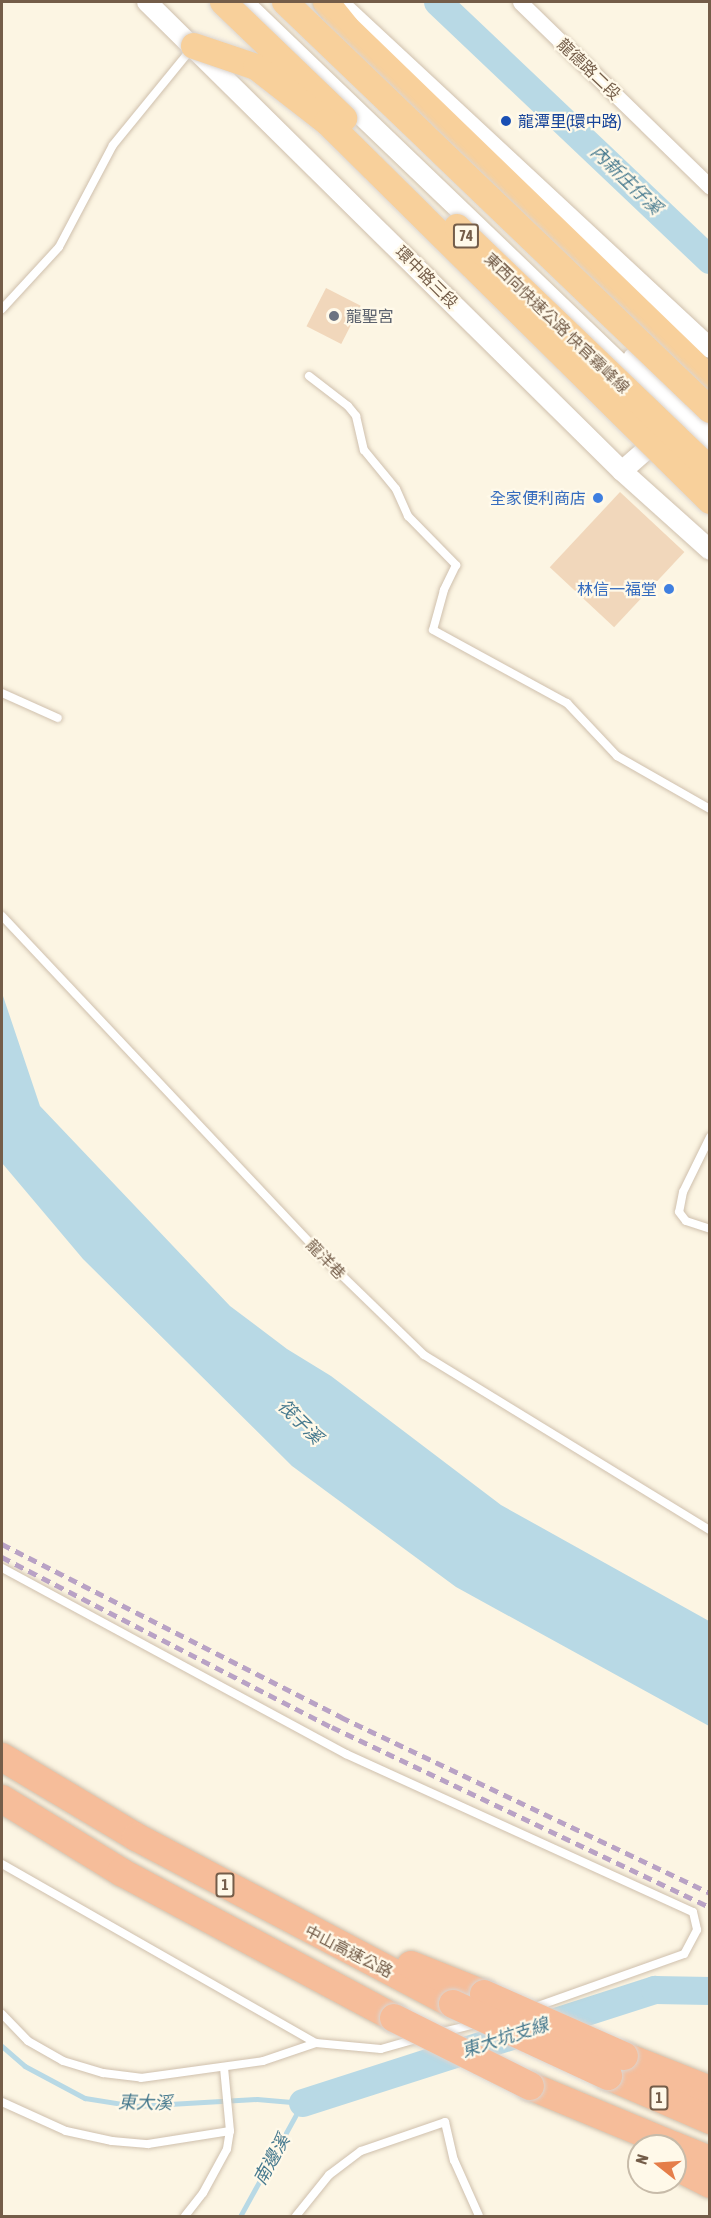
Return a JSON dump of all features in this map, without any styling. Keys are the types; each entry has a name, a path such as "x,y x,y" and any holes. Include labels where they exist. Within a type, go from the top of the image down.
{"highway":[{"name":"東西向快速公路 快官霧峰線","path":"223,2 710,470"},
{"path":"285,2 693,414"},
{"path":"326,2 346,27 710,378"},
{"path":"194,46 256,67 327,122 710,501"},
{"name":"中山高速公路","path":"2,1757 136,1837 323,1938 453,2004 616,2066 710,2120"},
{"name":"1","path":"2,1800 121,1872 394,2018 530,2086 645,2134"},
{"path":"323,1938 420,1968 484,1994 616,2066 710,2090"},
{"path":"559,2099 627,2138"},
{"name":"1","path":"687,2151 710,2160"},
{"path":"687,2172 710,2184"}],"street":[{"name":"環中路三段","path":"147,2 622,471 710,550"},
{"path":"243,2 693,414 710,450"},
{"path":"261,2 710,430"},
{"path":"337,2 710,348"},
{"name":"龍德路二段","path":"519,2 710,187"},
{"path":"622,471 693,414 710,387"}],"lane":[{"path":"2,309 59,247 113,145 194,46"},
{"path":"309,376 348,406 356,416 364,450 396,489 408,516 456,565 444,590 433,630 567,703 617,756 710,809"},
{"path":"2,693 58,718"},
{"name":"龍洋巷","path":"2,916 329,1263 424,1355 710,1530"},
{"path":"710,1137 683,1192 679,1212 686,1221 710,1229"},
{"path":"2,1568 346,1754 693,1912 697,1930 684,1954 534,2007 381,2049 316,2043 263,2061 141,2079 103,2073 63,2061 28,2041 2,2014"},
{"path":"2,1864 316,2043"},
{"path":"185,2217 222,2162 230,2131 224,2068"},
{"path":"2,2102 66,2131 112,2141 148,2144 230,2131"},
{"path":"297,2217 329,2175 361,2151 445,2122 454,2160 479,2217"}],"water":[{"name":"筏子溪","path":"2,993 40,1106 230,1306 287,1349 331,1376 501,1505 709,1621 709,1726 456,1587 292,1466 83,1259 2,1163"}],"building":[{"name":"龍聖宮","path":"326,288 361,306 341,344 306,326"},
{"path":"620,492 684,552 614,627 550,567"}],"waterway":[{"name":"內新庄仔溪","path":"438,2 710,260"},
{"name":"東大坑支線","path":"303,2103 655,1990 710,1991"},
{"name":"東大溪","path":"2,2046 25,2066 85,2098 135,2106 257,2099 303,2103 241,2216"}],"railway":[{"path":"2,1544 341,1717 710,1893"},
{"path":"2,1557 332,1727 710,1907"}],"place":[{"name":"龍潭里(環中路)","path":"506,121"},
{"name":"龍聖宮","path":"334,316"},
{"name":"全家便利商店","path":"598,498"},
{"name":"林信一福堂","path":"669,589"}],"water label":[{"name":"南邊溪","path":"272,2160"}]}
